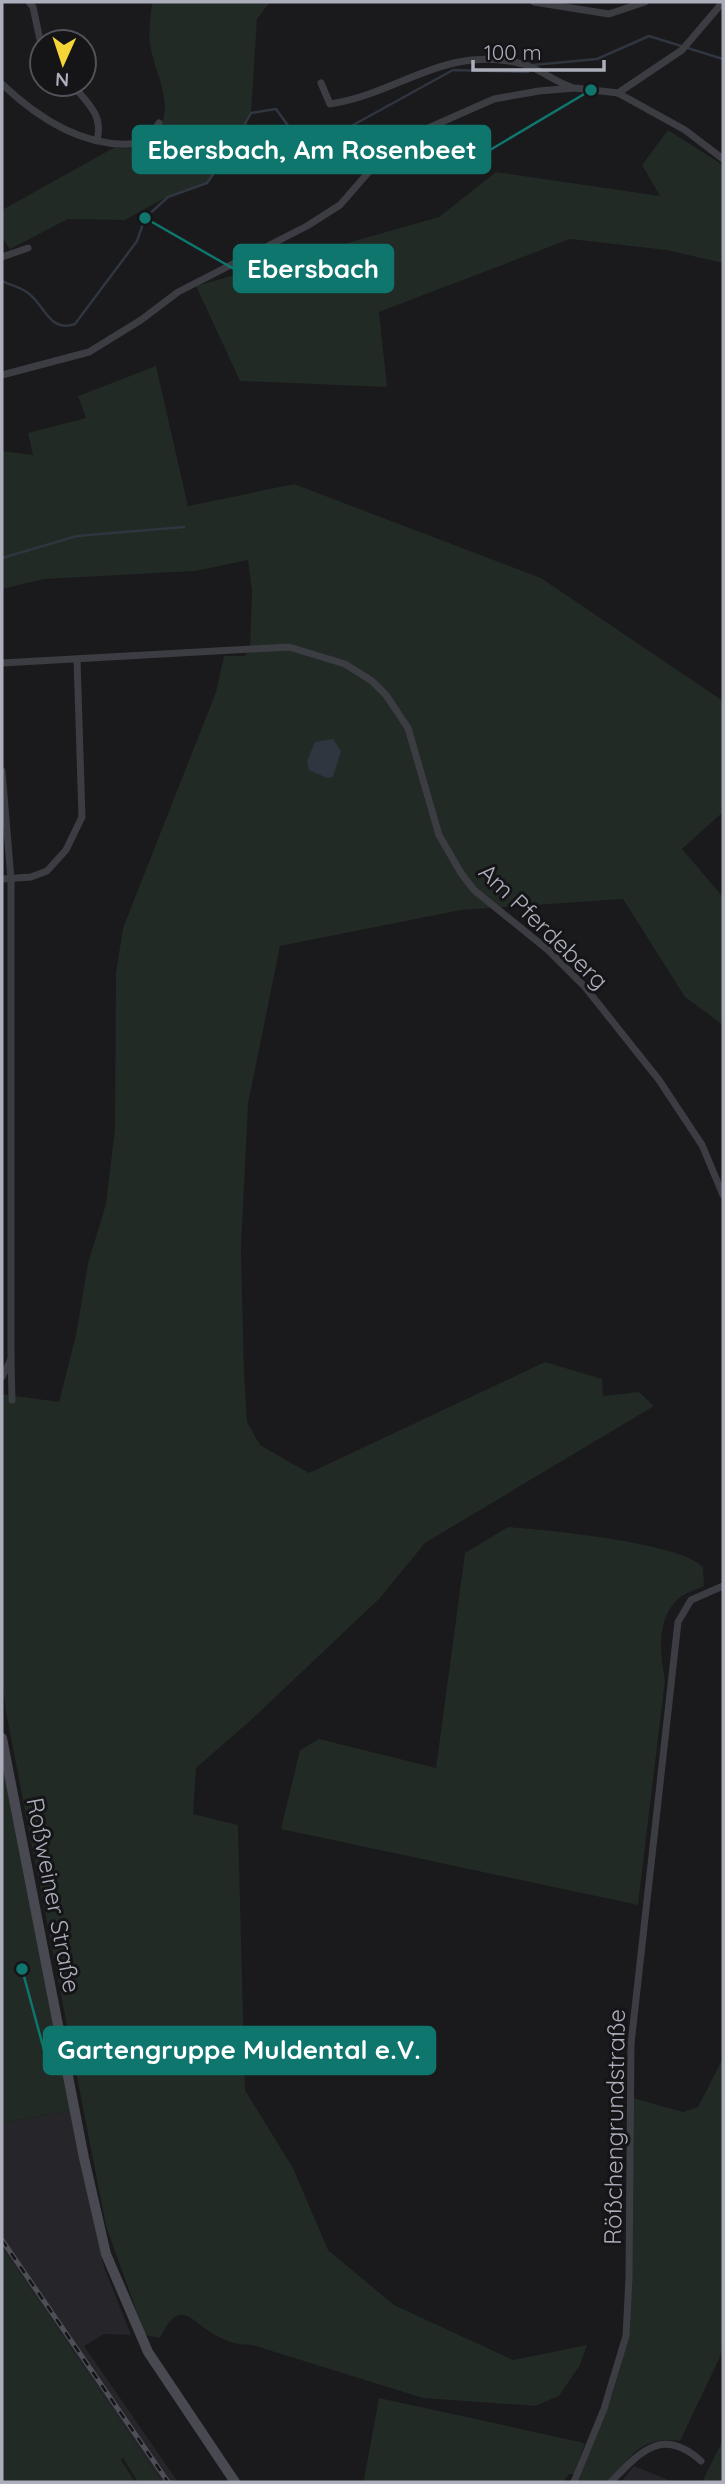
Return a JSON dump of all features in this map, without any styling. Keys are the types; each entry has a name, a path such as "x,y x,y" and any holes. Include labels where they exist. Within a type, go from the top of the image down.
{"main road":[{"name":"Roßweiner Straße","path":"2,1738 83,2158 106,2254 148,2352 235,2482"}],"street":[{"path":"534,2 609,14 645,2"},
{"path":"618,93 682,50 723,2"},
{"path":"31,5 37,28"},
{"path":"321,83 330,104 358,100 440,64 459,60 531,67 552,80 575,88"},
{"path":"2,84 48,122 97,140 127,146 148,142 159,122"},
{"path":"2,374 89,352 178,292 307,226 340,205 387,151 410,136 494,99 539,90 575,88 618,93 685,130 723,159"},
{"path":"84,98 96,113 101,125 97,140"},
{"path":"2,257 28,248"},
{"name":"Am Pferdeberg","path":"2,663 289,647 345,664 372,681 386,695 408,729 439,835 461,873 474,890 548,950 585,987 659,1080 702,1145 723,1195"},
{"path":"6,879 31,877 56,864 75,835 82,817 78,659"},
{"path":"2,772 11,954 12,1400"},
{"path":"2,954 11,954"},
{"path":"2,1048 11,1048"},
{"path":"2,1377 11,1359"},
{"name":"Rößchengrundstraße","path":"574,2482 604,2409 625,2336 629,2278 631,2043 676,1640 684,1608 698,1594 723,1586"},
{"path":"611,2482 628,2464 654,2445 680,2446 701,2461"}],"shaded area":[{"path":"152,2 270,2 257,19 251,113 234,144 207,183 167,197 125,220 68,219 10,249 2,237 2,210 115,147 139,148 149,143 157,133 165,112 150,45"},
{"path":"668,130 723,165 723,263 666,250 570,239 379,312 387,387 240,381 196,286 439,217 496,172 660,196 642,165"},
{"path":"156,366 188,506 294,484 541,578 723,701 723,812 682,849 723,897 723,1025 685,997 623,899 461,910 280,946 248,1104 241,1248 244,1373 247,1422 260,1445 309,1473 545,1362 602,1379 603,1396 639,1392 654,1406 425,1543 379,1599 250,1721 196,1768 193,1814 238,1825 245,2090 293,2168 328,2250 394,2305 513,2360 587,2345 580,2365 559,2396 535,2406 423,2398 252,2345 229,2341 186,2316 174,2318 160,2338 145,2335 106,2226 6,1712 2,1676 2,1394 59,1402 76,1335 88,1263 106,1204 115,1128 116,973 123,928 216,692 224,656 245,656 250,648 252,592 248,560 196,571 44,579 2,589 2,451 33,455 28,433 86,418 78,396"},
{"path":"333,739 341,751 333,777 327,778 309,770 307,761 315,742"},
{"path":"508,1527 580,1534 641,1544 689,1558 703,1567 704,1586 678,1599 671,1607 663,1627 661,1648 665,1680 638,1905 281,1829 300,1750 319,1739 436,1768 465,1553"},
{"path":"2,1760 71,2110 2,2123"},
{"path":"723,2058 723,2346 719,2359 680,2441 666,2440 646,2445 631,2456 607,2482 578,2482 613,2393 628,2339 633,2098 683,2112 698,2107"},
{"path":"71,2110 104,2267 131,2335 104,2334 84,2346 178,2482 162,2482 2,2247 2,2123"},
{"path":"2,2247 162,2482 138,2482 123,2458 121,2460 135,2482 2,2482"},
{"path":"379,2398 585,2443 574,2474 569,2474 563,2482 366,2482 364,2479"},
{"path":"723,2440 723,2482 702,2482"},
{"path":"634,2466 673,2482 621,2482"}],"waterway":[{"path":"335,135 453,70 528,72 533,65 597,59 649,36 723,59"},
{"path":"2,281 28,293 59,325 75,324 137,241 145,218 168,197 207,183 234,144 251,113 276,109 297,138 321,140"},
{"path":"2,558 77,536 184,527"}],"railway":[{"path":"2,2240 168,2482"}],"place":[{"name":"Ebersbach, Am Rosenbeet","path":"591,90"},
{"name":"Ebersbach","path":"145,218"},
{"name":"Gartengruppe Muldental e.V.","path":"22,1969"}]}
